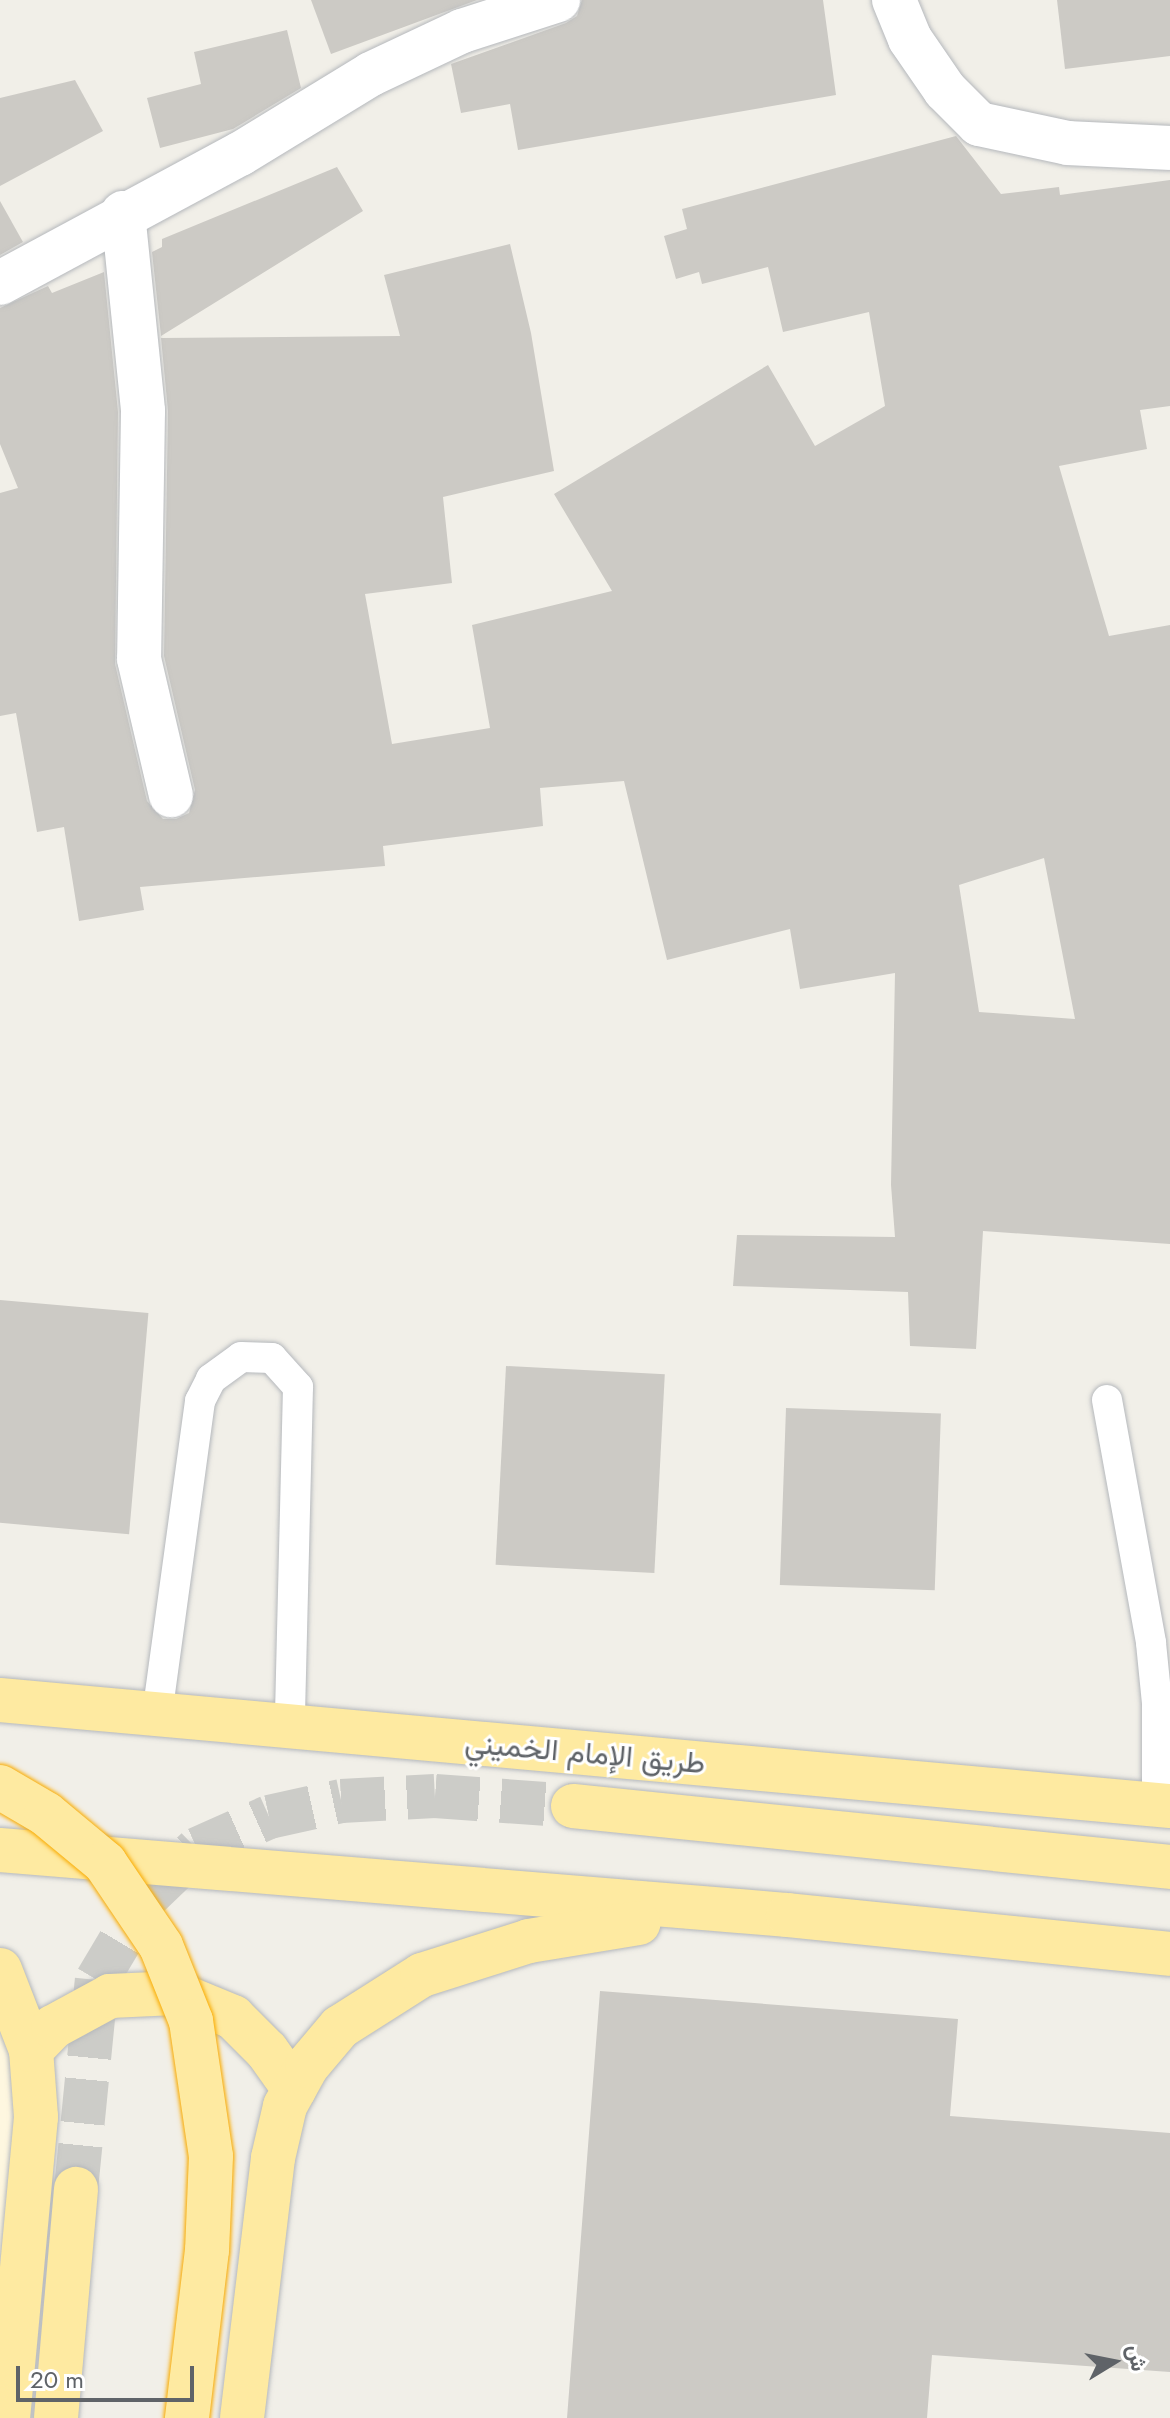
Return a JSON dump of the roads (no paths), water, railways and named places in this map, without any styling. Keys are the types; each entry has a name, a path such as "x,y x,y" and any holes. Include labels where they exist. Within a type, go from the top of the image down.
{"highway":[{"name":"طريق الإمام الخميني","path":"0,1700 1164,1806"},
{"path":"0,1787 46,1814 105,1863 161,1946 191,2021 211,2156 207,2250 187,2418"},
{"path":"573,1806 1170,1867"},
{"path":"0,1850 788,1915 1170,1954"},
{"path":"242,2418 273,2158 294,2089 340,2027 422,1975 471,1956 583,1929 788,1915"},
{"path":"0,1970 31,2050 36,2117 32,2185 6,2405"},
{"path":"31,2050 62,2020 110,1996 175,1993 233,2017 267,2051 294,2089"},
{"path":"56,2418 76,2189"}],"street":[{"path":"0,283 123,213 240,154 371,74 462,31 558,0"},
{"path":"894,0 910,39 945,90 979,124 1068,143 1170,148"},
{"path":"123,213 143,411 139,659 171,795"}],"lane":[{"path":"157,1715 200,1401 211,1379 241,1357 272,1358 298,1387 290,1726"},
{"path":"1107,1400 1151,1643 1164,1806"}],"tunnel":[{"path":"76,2189 97,1980 145,1899 197,1849 269,1817 341,1801 435,1796 573,1806"}]}
